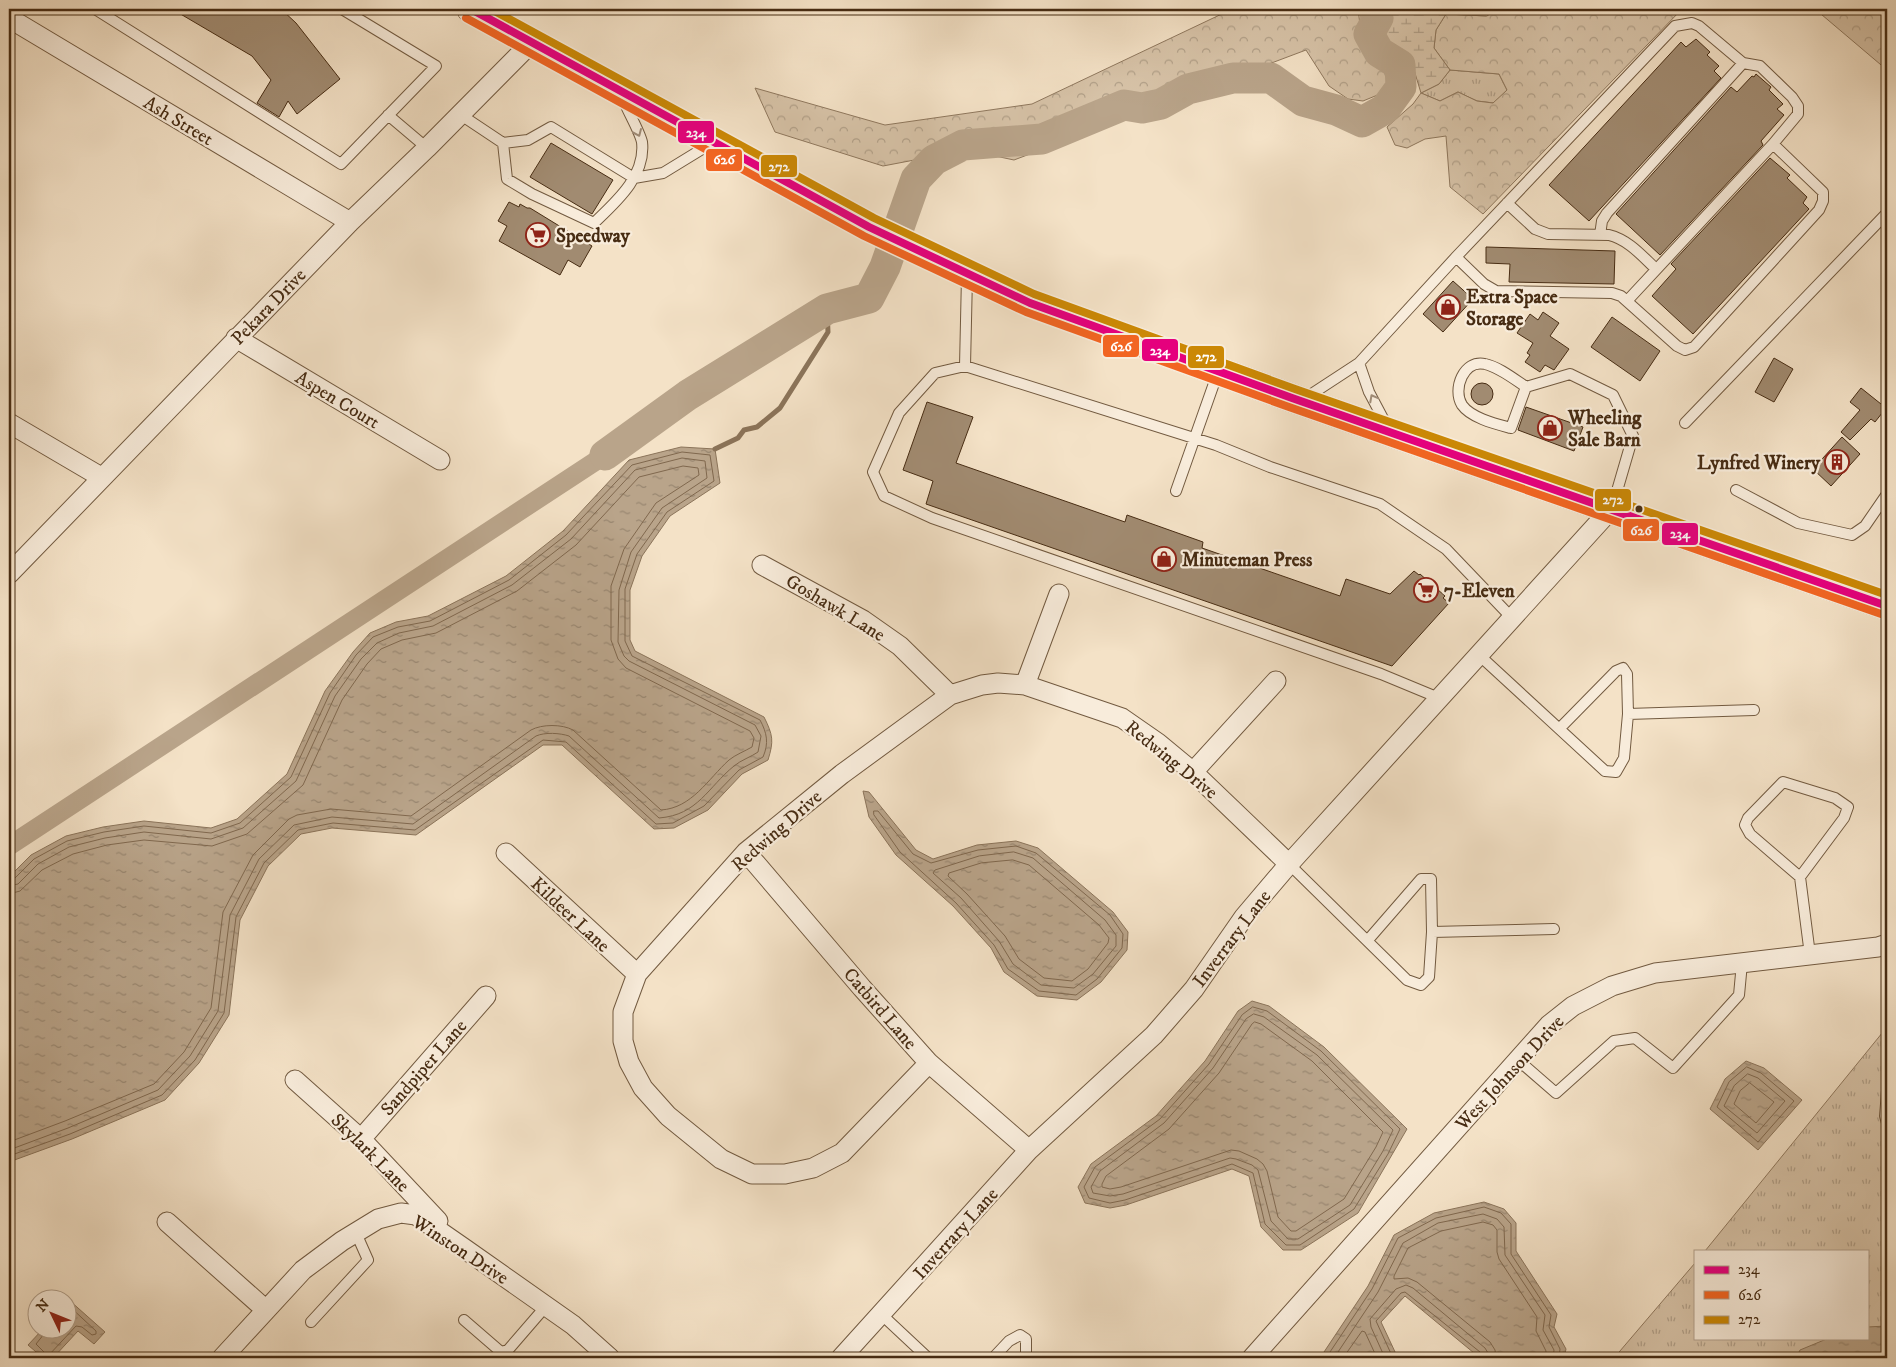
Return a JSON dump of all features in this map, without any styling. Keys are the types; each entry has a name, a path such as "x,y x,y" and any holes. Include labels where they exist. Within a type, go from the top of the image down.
{"main road":[{"path":"471,9 869,226 1030,303 1301,401 1612,508 1887,606"}],"street":[{"name":"Ash Street","path":"9,18 350,222"},
{"name":"Pekara Drive","path":"9,574 350,222 427,148 532,42"},
{"name":"Aspen Court","path":"236,338 440,460"},
{"path":"9,423 101,477"},
{"name":"Inverrary Lane","path":"841,1358 1029,1150 1154,1036 1194,989 1244,917 1289,864 1612,508"},
{"name":"Goshawk Lane","path":"762,565 863,620 900,646 950,695"},
{"path":"1025,685 1060,594"},
{"path":"1193,772 1276,681"},
{"name":"Redwing Drive","path":"929,1063 842,1153 813,1168 785,1174 752,1174 721,1159 668,1116 643,1088 629,1062 623,1041 623,1012 637,974 746,852 842,774 950,695 982,685 998,683 1025,685 1122,718 1158,743 1193,772 1289,864"},
{"name":"Catbird Lane","path":"746,852 929,1063 1029,1150"},
{"name":"Kildeer Lane","path":"506,853 637,974"},
{"name":"West Johnson Drive","path":"1252,1358 1549,1025 1573,1006 1612,986 1655,973 1878,947 1887,944"},
{"name":"Sandpiper Lane","path":"361,1139 486,996"},
{"name":"Skylark Lane","path":"295,1080 361,1139 465,1249"},
{"name":"Winston Drive","path":"222,1358 303,1270 378,1220 401,1213 416,1215 574,1325 610,1358"},
{"path":"167,1222 266,1310"}],"lane":[{"path":"95,9 341,164 436,66 342,9"},
{"path":"1301,401 1359,363 1456,257 1675,26 1692,23 1699,26 1743,63 1760,66 1792,97 1798,106 1798,114 1773,144 1627,301"},
{"path":"1600,235 1602,221 1607,213 1743,63"},
{"path":"502,143 507,179 532,194 594,223 634,178 640,165 642,142 618,89"},
{"path":"461,114 502,143 528,140 551,127 634,178 663,173 715,141"},
{"path":"388,116 427,148"},
{"path":"1456,257 1484,284 1496,291 1612,293 1621,296 1677,346 1685,350 1694,347 1819,210 1823,201 1823,192 1773,144"},
{"path":"1507,203 1541,232 1548,234 1600,235 1619,238 1629,244 1656,269"},
{"path":"1685,423 1887,213"},
{"path":"965,366 967,273"},
{"path":"1359,363 1369,392 1391,432"},
{"path":"1526,387 1511,428 1480,417 1468,410 1461,404 1459,393 1459,382 1465,370 1477,364 1485,364 1526,387 1570,374 1613,395 1633,436 1612,508"},
{"path":"1439,698 1381,674 932,518 884,496 873,472 899,412 935,373 965,366 1216,445 1270,467 1380,504 1446,549 1512,618"},
{"path":"1176,490 1218,371"},
{"path":"1736,490 1798,523 1852,535 1865,526 1887,494"},
{"path":"1479,655 1605,771 1616,772 1624,758 1628,714 1627,674 1624,668 1616,671 1560,728"},
{"path":"1628,714 1754,710"},
{"path":"1800,877 1844,818 1848,807 1835,798 1783,782 1748,818 1745,825 1750,834 1800,877 1810,955"},
{"path":"1289,864 1407,980 1420,985 1429,977 1432,932 1431,879 1421,879 1368,940"},
{"path":"1432,932 1554,929"},
{"path":"1518,1060 1556,1093 1614,1041 1636,1038 1673,1068 1738,995 1742,963"},
{"path":"1887,1092 1885,1116 1887,1123"},
{"path":"311,1322 368,1260 356,1233"},
{"path":"464,1320 501,1352 508,1350 546,1306"},
{"path":"881,1314 928,1358"},
{"path":"993,1358 1009,1341 1020,1335 1026,1339 1026,1358"}],"path":[{"path":"1883,649 1887,651"}],"green space":[{"path":"1230,9 1358,9 1362,40 1390,80 1380,94 1363,101 1348,99 1329,86 1306,50 1014,160 967,150 883,166 775,132 755,88 885,125 1032,104"},
{"path":"1381,9 1497,9 1487,16 1446,14 1436,30 1434,48 1450,70 1439,84 1421,93 1411,60 1401,50 1389,43"},
{"path":"1497,9 1682,9 1483,214 1450,187 1446,136 1425,139 1407,148 1395,145 1387,127 1413,104 1421,93 1440,101 1458,92 1477,101 1493,103 1507,90 1499,74 1450,70 1434,48 1436,30 1446,14 1486,16"},
{"path":"1815,9 1887,9 1887,70"},
{"path":"1450,70 1499,74 1507,90 1494,103 1477,101 1458,92 1440,101 1421,93 1439,84"},
{"path":"1887,1027 1887,1358 1614,1358 1694,1264 1694,1340 1868,1340 1868,1250 1706,1250"}],"water":[{"path":"681,447 715,449 720,483 670,516 642,556 630,590 630,640 635,651 764,717 772,738 768,760 742,774 708,810 674,828 654,829 562,745 543,745 416,835 332,828 301,834 268,866 240,920 229,1015 199,1063 165,1100 72,1139 9,1162 9,877 31,855 66,836 103,827 144,821 211,828 237,819 287,774 325,691 353,652 370,633 396,622 428,616 506,576 563,531 629,460"},
{"path":"863,791 869,792 916,850 933,859 977,845 1016,841 1038,848 1113,912 1128,932 1127,950 1101,982 1077,1000 1037,996 1004,972 991,948 953,906 896,855 869,817"},
{"path":"1252,1001 1269,1006 1324,1047 1407,1129 1358,1213 1301,1250 1283,1250 1261,1227 1249,1176 1232,1169 1126,1205 1110,1208 1085,1203 1078,1187 1091,1164 1156,1116 1205,1061 1238,1011"},
{"path":"1746,1061 1764,1068 1802,1100 1758,1150 1710,1109 1725,1079"},
{"path":"1484,1202 1504,1209 1516,1223 1516,1251 1557,1314 1554,1327 1566,1349 1564,1358 1480,1358 1405,1296 1381,1322 1396,1354 1401,1358 1320,1358 1368,1286 1394,1235 1434,1213"},
{"path":"78,1308 105,1332 94,1344 78,1331"},
{"path":"1887,1326 1887,1358 1796,1358 1800,1350 1824,1340 1868,1340 1868,1327"},
{"path":"33,1340 70,1340 53,1358 43,1358 28,1345"}],"building":[{"path":"172,9 281,9 296,23 340,79 297,114 288,101 279,117 257,103 271,80 252,56"},
{"path":"1696,39 1710,52 1707,55 1719,66 1714,71 1721,78 1589,221 1549,185 1681,42 1686,47"},
{"path":"1756,74 1771,87 1769,90 1783,104 1777,109 1784,115 1761,141 1763,145 1660,255 1616,214 1731,87 1737,92"},
{"name":"Speedway","path":"551,143 613,180 592,214 530,177"},
{"path":"1770,158 1790,175 1787,178 1807,197 1803,203 1809,209 1693,334 1652,296 1676,269 1671,264"},
{"name":"Speedway","path":"509,202 519,207 520,204 530,208 592,246 580,267 568,260 560,275 499,241 507,226 498,221"},
{"path":"1486,247 1615,251 1614,284 1509,282 1510,264 1486,263"},
{"name":"Extra Space Storage","path":"1453,281 1473,299 1443,332 1423,314"},
{"path":"1543,312 1559,323 1550,336 1569,349 1554,370 1545,365 1540,372 1525,362 1530,355 1527,353 1533,343 1517,333 1530,314 1538,320"},
{"path":"1612,317 1660,351 1640,381 1591,347"},
{"path":"1774,358 1793,369 1774,402 1755,392"},
{"path":"1482,383 1490,386 1493,394 1490,402 1482,405 1474,402 1471,394 1474,386"},
{"path":"1861,388 1886,408 1875,422 1871,419 1850,440 1841,432 1860,410 1850,402"},
{"path":"927,402 973,417 956,463 1125,522 1127,515 1203,542 1202,548 1340,596 1346,579 1390,594 1414,571 1445,596 1443,598 1449,603 1392,666 926,504 933,481 903,470"},
{"name":"Wheeling Sale Barn","path":"1526,407 1583,427 1574,451 1518,430"},
{"name":"Lynfred Winery","path":"1842,437 1860,454 1831,486 1813,469"}],"waterway":[{"path":"605,455 688,395 827,309 869,298 885,267 916,179 934,160 963,145 1042,139 1124,105 1142,108 1161,104 1188,89 1233,78 1271,78 1303,101 1336,110 1362,122 1385,109 1401,87 1400,65 1379,52 1369,34 1378,18 1373,9"},
{"path":"715,449 738,438 744,430 757,427 780,408 828,332 827,309"},
{"path":"9,846 605,455"}],"transit line":[{"name":"234","path":"471,9 869,227 1030,303 1292,398 1887,606"},
{"name":"272","path":"491,9 874,218 1034,294 1295,389 1887,595"},
{"name":"626","path":"466,18 864,236 1026,312 1289,407 1884,615"}],"place":[{"name":"Speedway","path":"538,235"},
{"name":"Extra Space Storage","path":"1448,307"},
{"name":"Wheeling Sale Barn","path":"1550,428"},
{"name":"Lynfred Winery","path":"1837,462"},
{"name":"Minuteman Press","path":"1164,559"},
{"name":"7-Eleven","path":"1426,590"}]}
